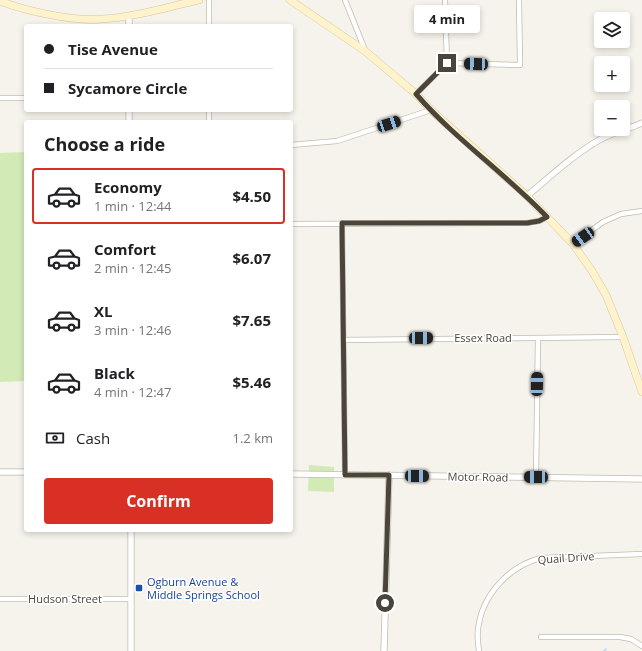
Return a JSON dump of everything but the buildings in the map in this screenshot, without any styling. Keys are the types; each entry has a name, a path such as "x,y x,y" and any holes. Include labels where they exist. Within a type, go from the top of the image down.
{"main road":[{"path":"0,1 45,13 101,20 129,16 199,0"},
{"path":"290,0 365,51 416,94 430,110 527,196 573,244 599,282 623,337 642,392"}],"street":[{"path":"209,0 209,24"},
{"path":"345,0 365,51"},
{"path":"416,94 447,63 446,0"},
{"path":"447,63 520,66 519,0"},
{"path":"129,16 129,24"},
{"path":"0,98 24,98"},
{"path":"293,145 337,141 430,110"},
{"path":"527,196 586,148 603,138 642,123"},
{"path":"573,244 609,220 621,214 642,211"},
{"path":"293,224 527,223 539,221 547,217"},
{"path":"342,223 345,475"},
{"name":"Essex Road","path":"344,340 623,337"},
{"path":"536,477 538,338"},
{"path":"0,472 24,472"},
{"name":"Motor Road","path":"293,474 642,479"},
{"path":"384,651 389,475"},
{"path":"131,532 131,651"},
{"name":"Quail Drive","path":"479,651 478,628 484,608 495,589 507,575 514,570 541,558 642,554"},
{"name":"Hudson Street","path":"0,599 131,599"},
{"path":"541,637 620,637 631,639 642,646"}],"green space":[{"path":"24,152 24,381 0,382 0,153"},
{"path":"309,465 334,467 334,492 308,491"}],"place":[{"name":"Ogburn Avenue & Middle Springs School","path":"139,588"}],"route":[{"path":"385,603 389,475 345,475 342,223 527,223 539,221 547,217 527,196 430,110 416,94 447,63"}]}
